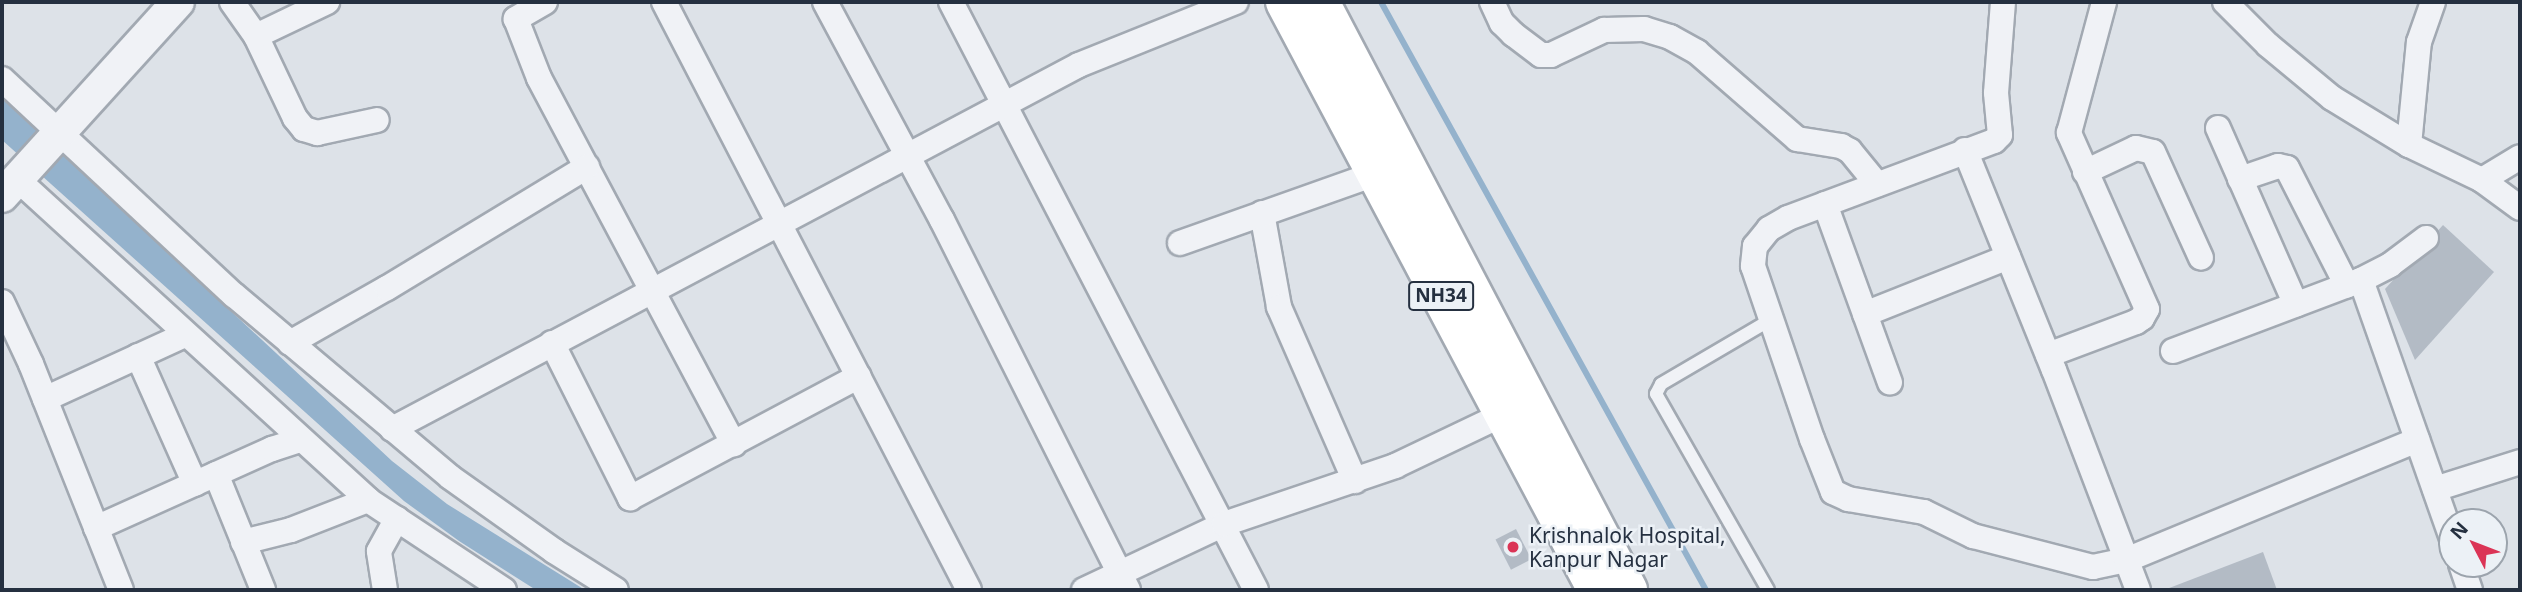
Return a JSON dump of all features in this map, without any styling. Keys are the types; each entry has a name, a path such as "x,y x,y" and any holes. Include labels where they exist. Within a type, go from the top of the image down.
{"highway":[{"name":"NH34","path":"1285,2 1597,590"},
{"name":"NH34","path":"1321,2 1628,590"}],"street":[{"path":"178,2 56,135 11,178 300,440 338,470 368,500 504,590"},
{"path":"232,2 256,36 295,118 304,129 317,133 377,120"},
{"path":"256,36 327,2"},
{"path":"545,2 516,19 539,78 734,444"},
{"path":"664,2 969,590"},
{"path":"825,2 907,155 1124,582"},
{"path":"951,2 1256,590"},
{"path":"392,429 1079,65 1236,2"},
{"path":"1492,2 1502,23 1541,55 1551,55 1604,30 1644,29 1670,37 1697,52 1797,139 1850,150 1877,184"},
{"path":"2003,2 1996,93 2000,135 1994,141 1825,204 1769,229 1755,246 1753,266 1827,480 1840,497 1924,512 1973,536 2093,567 2126,560 2417,440"},
{"path":"2048,355 2136,322 2147,309 2069,133 2104,2"},
{"path":"2225,2 2268,45 2332,98 2409,145 2483,180 2520,208"},
{"path":"2409,145 2419,41 2433,2"},
{"path":"2,79 56,135 392,429 450,477 554,551 617,590"},
{"path":"2218,128 2296,305"},
{"path":"2085,172 2136,148 2153,152 2201,258"},
{"path":"1965,150 2048,355 2138,590"},
{"path":"2483,180 2520,157"},
{"path":"2240,179 2278,166 2287,169 2354,283 2442,508"},
{"path":"290,342 387,288 587,167"},
{"path":"1180,243 1378,173"},
{"path":"1825,204 1890,383"},
{"path":"1262,213 1279,307 1355,481"},
{"path":"2173,351 2354,283 2390,265 2426,238"},
{"path":"1865,314 2008,257"},
{"path":"2,302 121,590"},
{"path":"44,399 185,335"},
{"path":"552,343 630,498 859,376"},
{"path":"138,356 205,479 243,542 263,590"},
{"path":"1084,590 1124,582 1224,524 1395,466 1502,415"},
{"path":"96,528 300,440"},
{"path":"2435,489 2520,462"},
{"path":"243,542 292,530 368,500"},
{"path":"385,590 379,551 397,519"}],"lane":[{"path":"1768,590 1656,394 1661,384 1772,319"}],"water":[{"path":"2,98 392,461 447,504 585,590 536,590 459,541 404,501 2,140"}],"building":[{"path":"2443,225 2494,272 2415,360 2385,289"},
{"path":"1516,529 1531,559 1511,570 1496,539"},
{"path":"2263,552 2277,590 2164,590"}],"waterway":[{"path":"1381,2 1706,590"}],"place":[{"name":"Krishnalok Hospital, Kanpur Nagar","path":"1513,547"}]}
